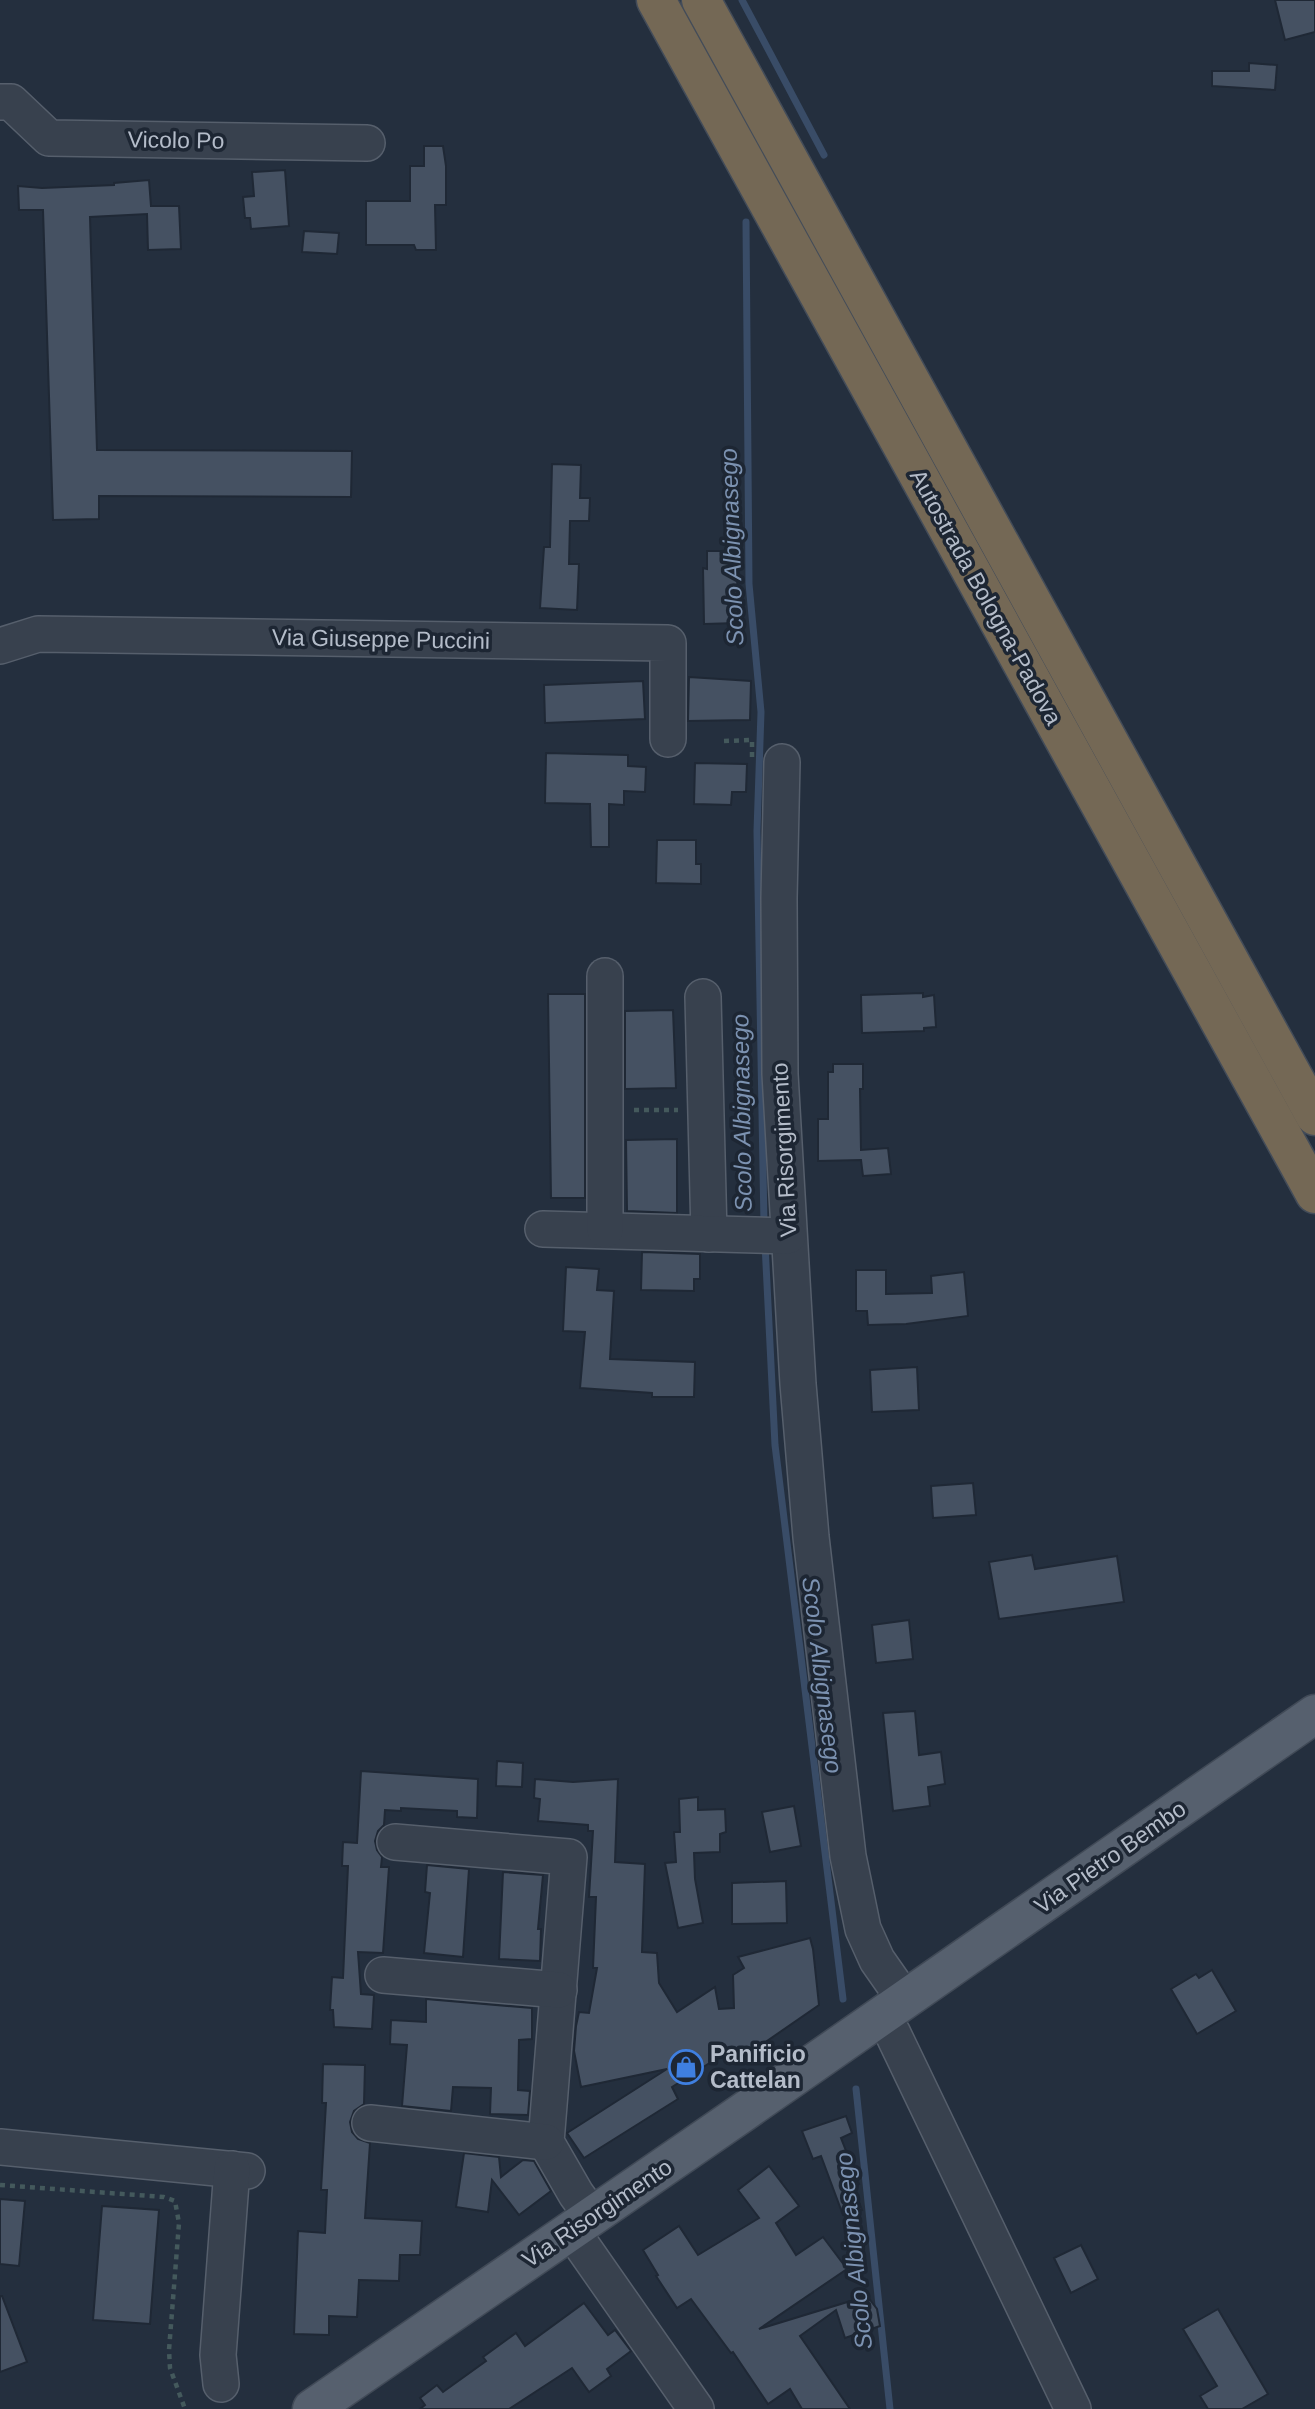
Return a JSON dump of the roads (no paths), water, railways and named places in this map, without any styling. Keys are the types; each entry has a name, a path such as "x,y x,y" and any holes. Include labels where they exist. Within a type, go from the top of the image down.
{"highway":[{"name":"Autostrada Bologna-Padova","path":"656,0 1315,1194"},
{"name":"Autostrada Bologna-Padova","path":"701,0 1315,1116"}],"main road":[{"name":"Via Pietro Bembo","path":"893,2008 1315,1714"},
{"name":"Via Risorgimento","path":"312,2409 893,2008"}],"street":[{"name":"Vicolo Po","path":"0,102 11,102 49,138 367,143"},
{"name":"Via Giuseppe Puccini","path":"0,646 38,634 668,643 668,739"},
{"name":"Via Risorgimento","path":"767,761 779,898 780,1074 773,1236 848,1856 863,1929 893,2008"},
{"path":"605,1230 606,976"},
{"path":"703,997 709,1234"},
{"path":"543,1229 773,1236"},
{"path":"395,1842 569,1857 546,2142 576,2194 581,2223 696,2409"},
{"path":"383,1975 559,1990"},
{"path":"893,2008 893,2034 1073,2409"},
{"path":"370,2123 546,2142"},
{"path":"0,2147 239,2170 218,2355 221,2384"}],"waterway":[{"name":"Scolo Albignasego","path":"742,0 824,155"},
{"name":"Scolo Albignasego","path":"746,222 749,584 761,712 757,831 764,1225"},
{"name":"Scolo Albignasego","path":"765,1244 775,1445 843,1999"},
{"name":"Scolo Albignasego","path":"856,2089 890,2409"}],"place":[{"name":"Panificio Cattelan","path":"686,2067"}]}
